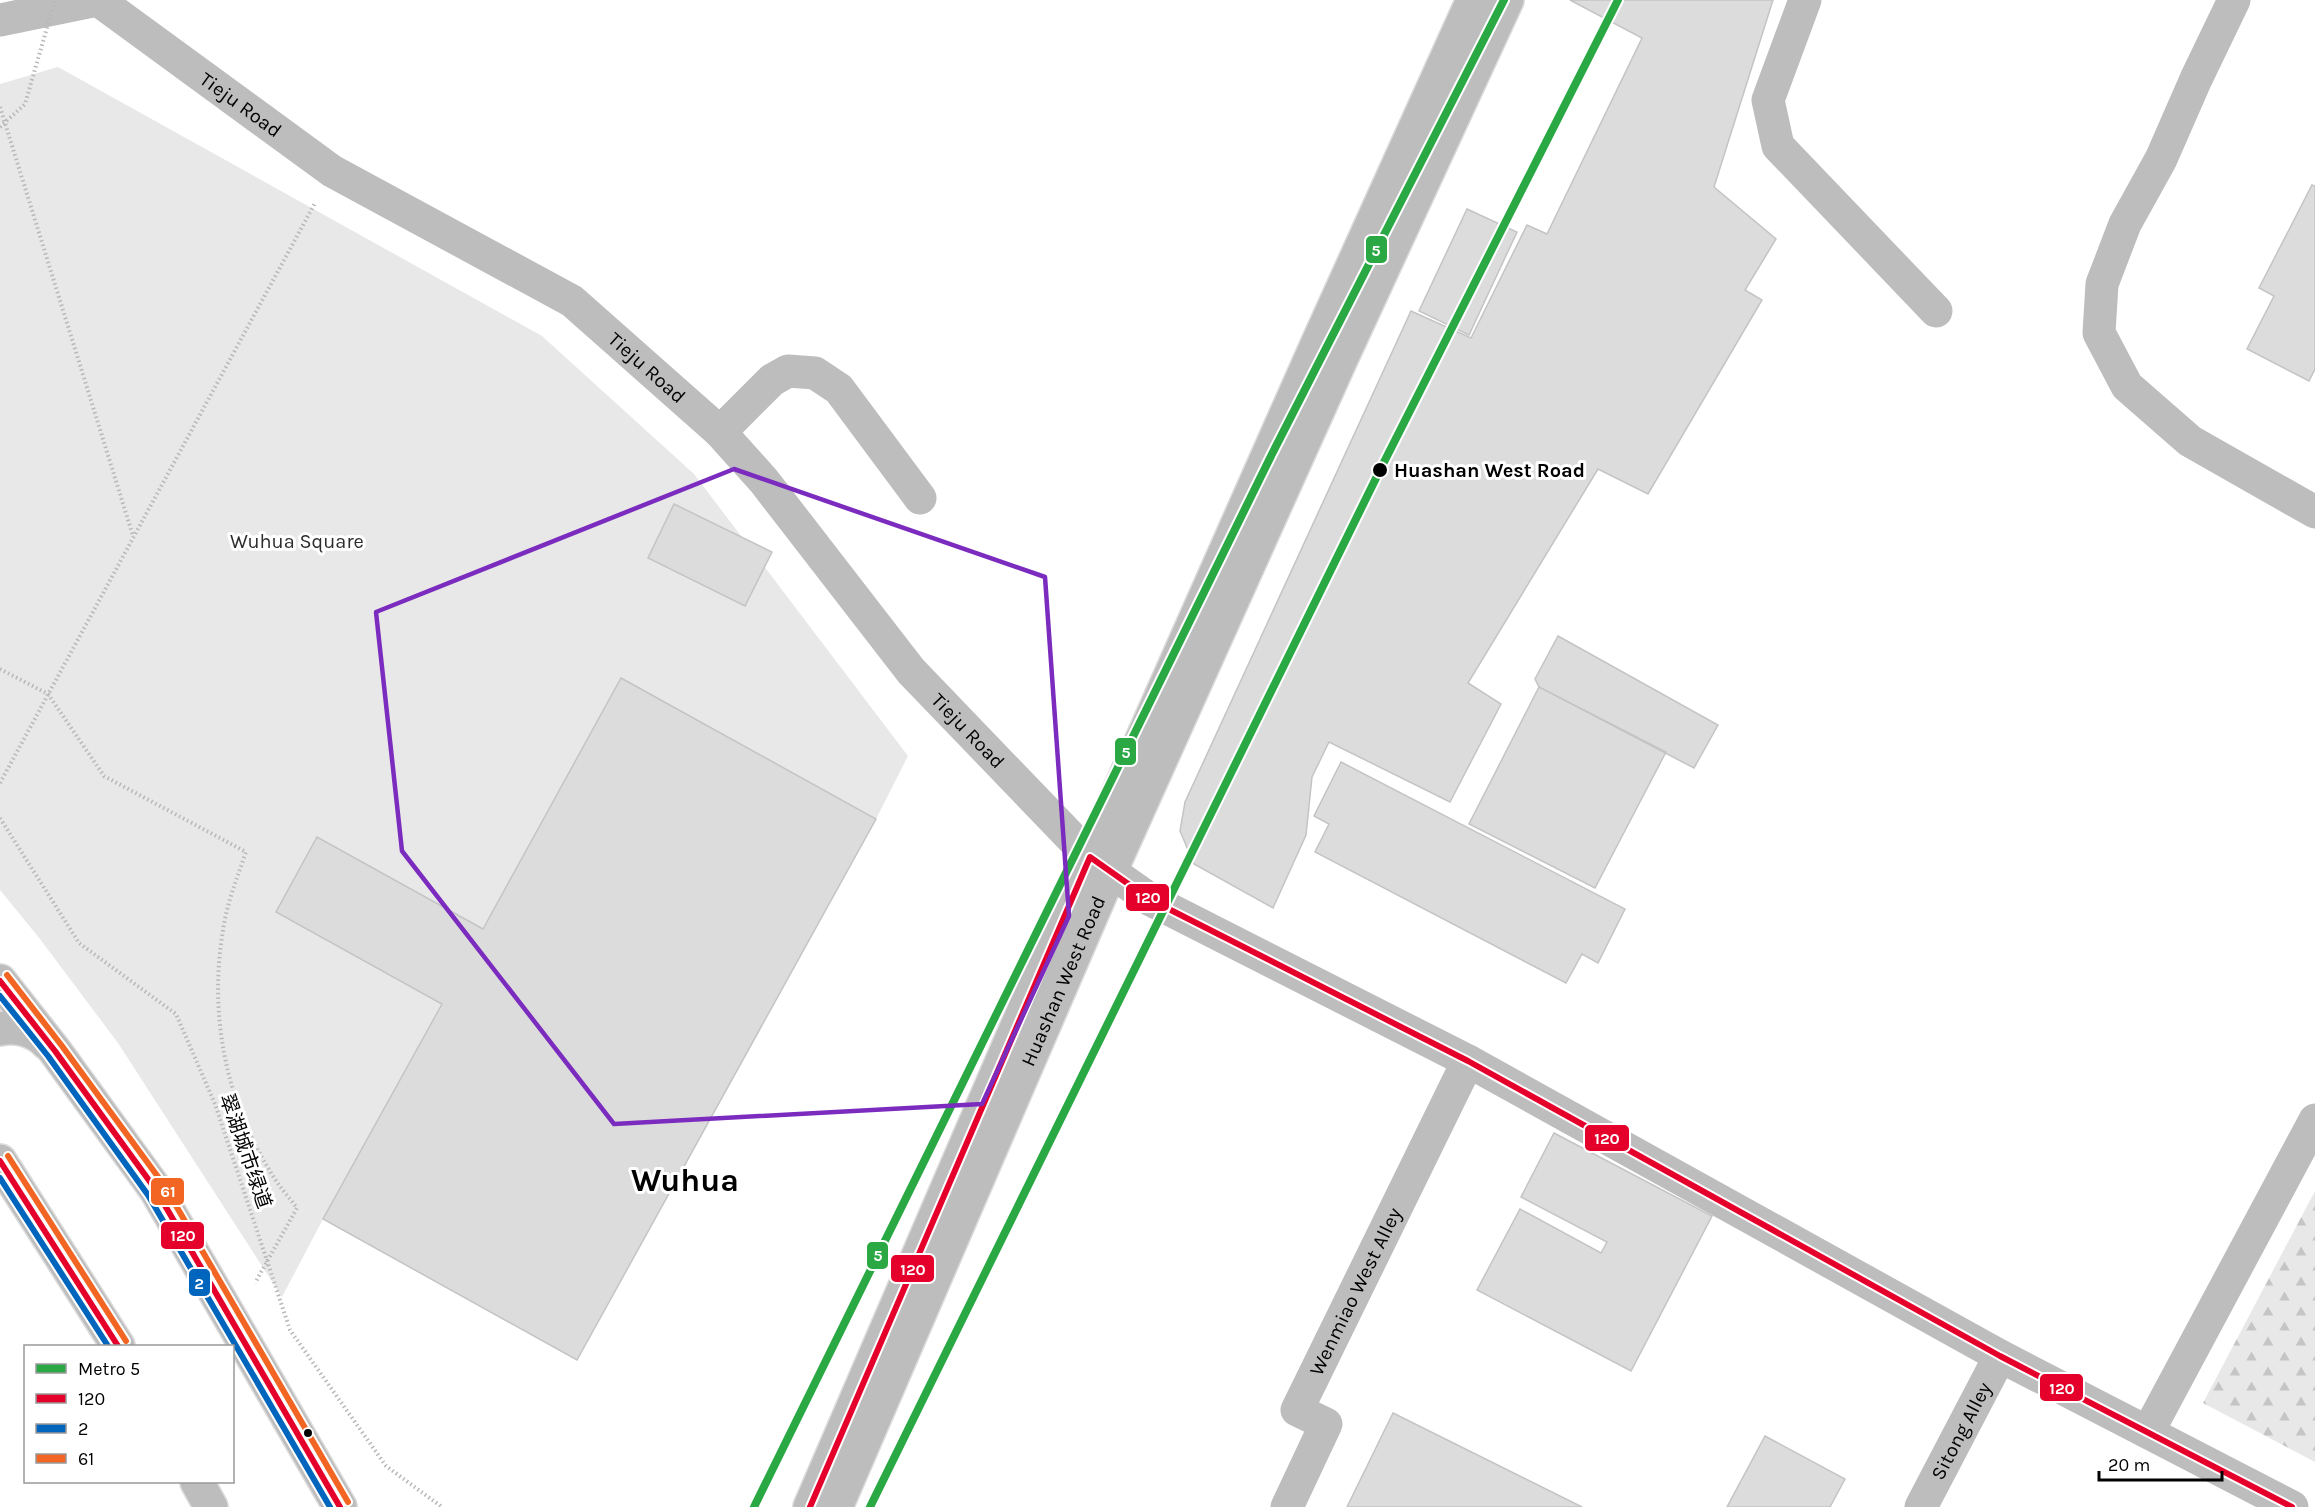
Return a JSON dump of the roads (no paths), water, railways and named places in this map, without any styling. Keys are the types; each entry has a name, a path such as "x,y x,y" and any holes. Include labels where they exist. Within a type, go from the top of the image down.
{"street":[{"name":"Tieju Road","path":"0,20 98,0 332,171 572,301 720,432 764,481 911,672 1100,864 1151,900 1468,1061 2000,1356 2292,1507"},
{"path":"1805,0 1768,100 1778,146 1936,310"},
{"path":"2235,0 2196,79 2161,159 2126,224 2102,284 2099,333 2127,386 2190,441 2315,512"},
{"name":"Huashan West Road","path":"836,1507 1100,864 1321,336 1492,2"},
{"path":"720,432 772,380 788,371 815,372 840,389 920,498"},
{"name":"Huashan West Road","path":"810,1507 1100,864"},
{"path":"0,981 55,1051 156,1190 340,1507"},
{"path":"0,1029 8,1027 26,1030 42,1038 55,1051"},
{"name":"Wenmiao West Alley","path":"1287,1507 1326,1424 1297,1410 1468,1061"},
{"path":"2148,1432 2315,1120"},
{"path":"0,1161 117,1345"},
{"name":"Sitong Alley","path":"1921,1507 2000,1356"},
{"path":"198,1483 211,1507"}],"metro line":[{"name":"5","path":"754,1507 1272,454 1504,0"},
{"name":"5","path":"870,1507 1381,468 1618,0"}],"place":[{"name":"Huashan West Road","path":"1380,470"}],"district":[{"name":"Wuhua","path":"685,1180"}],"park label":[{"name":"Wuhua Square","path":"297,541"}]}
